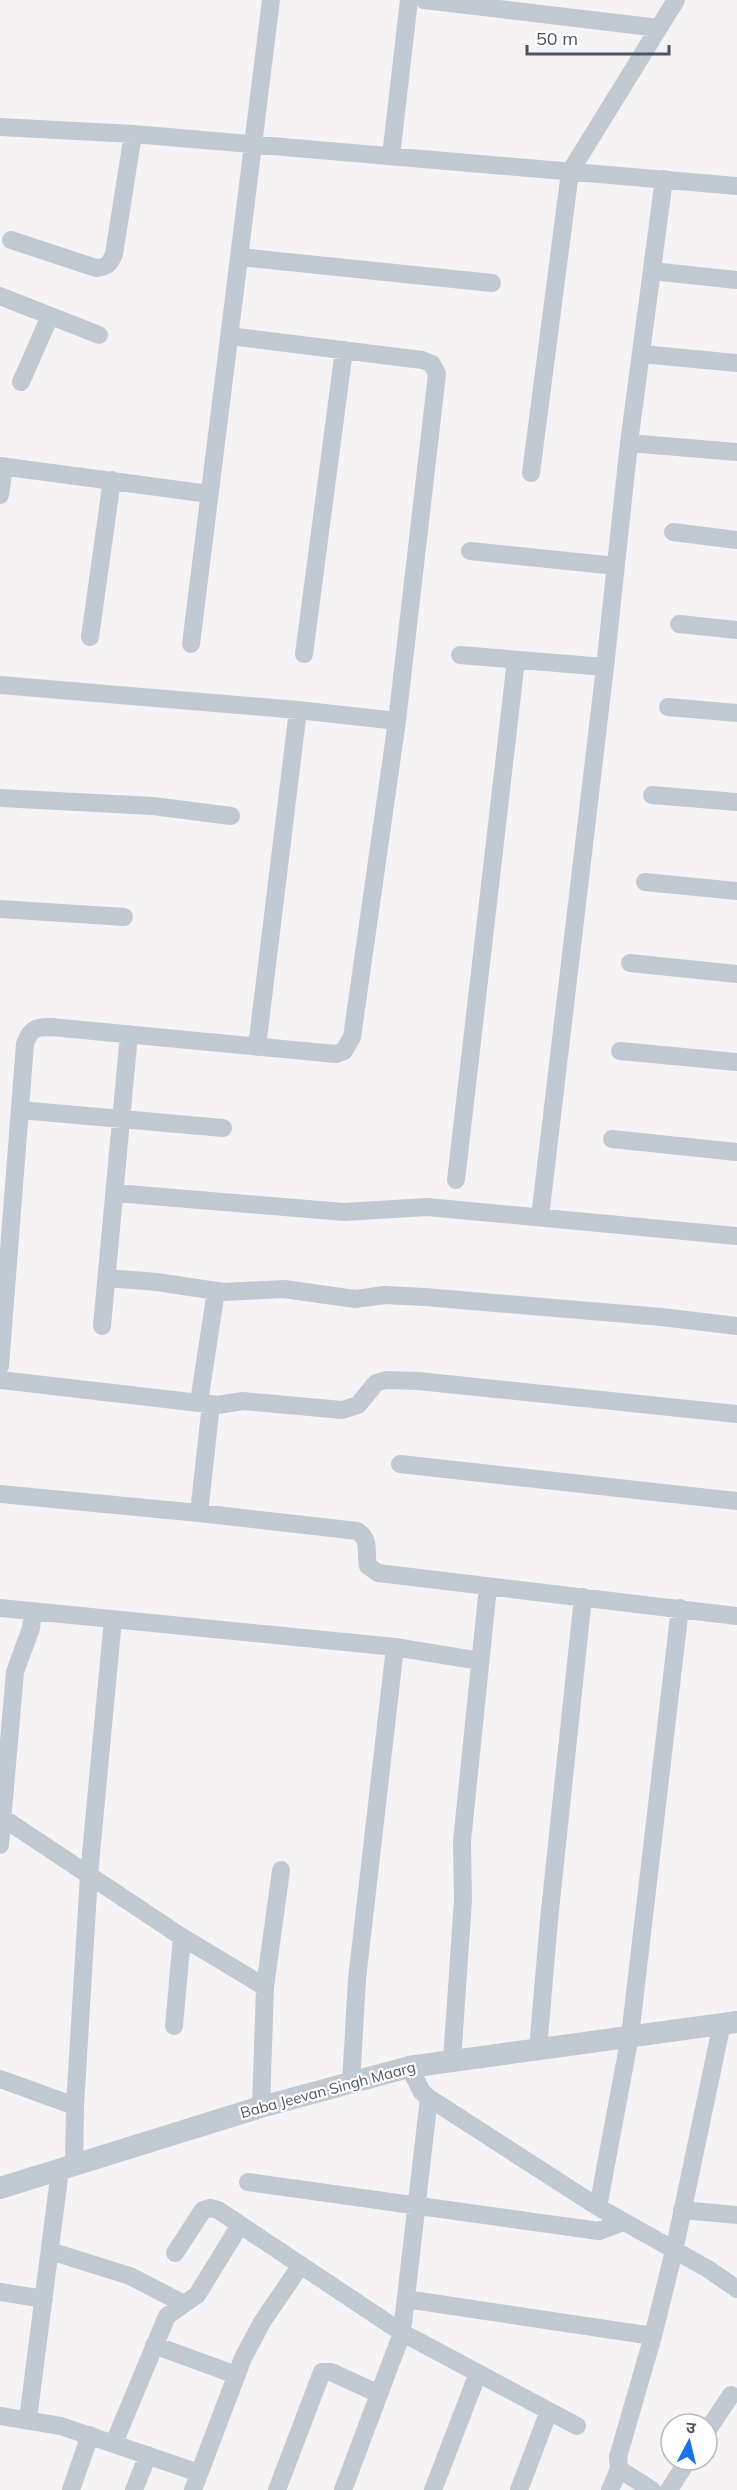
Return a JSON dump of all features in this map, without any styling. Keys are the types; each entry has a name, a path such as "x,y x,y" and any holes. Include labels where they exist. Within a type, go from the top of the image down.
{"street":[{"path":"191,644 252,144 272,0"},
{"path":"391,156 409,0"},
{"path":"424,0 659,28"},
{"path":"531,472 570,172 676,0"},
{"path":"0,127 133,134 737,186"},
{"path":"11,240 96,268 105,267 111,263 133,134"},
{"path":"540,1217 605,667 629,442 664,179"},
{"path":"240,257 492,283"},
{"path":"652,271 737,280"},
{"path":"0,296 99,335"},
{"path":"21,382 50,316"},
{"path":"0,1355 8,1160 20,1110 25,1044 29,1032 37,1027 51,1027 336,1054 349,1046 397,721 437,374 432,364 422,360 230,336"},
{"path":"304,654 344,350"},
{"path":"641,354 737,363"},
{"path":"629,442 737,452"},
{"path":"0,495 2,466 209,494"},
{"path":"90,637 112,480"},
{"path":"673,532 737,540"},
{"path":"470,551 616,566"},
{"path":"680,624 737,630"},
{"path":"460,655 605,667"},
{"path":"456,1180 516,660"},
{"path":"0,685 298,710 397,721"},
{"path":"668,707 737,713"},
{"path":"257,1047 298,710"},
{"path":"652,795 737,802"},
{"path":"0,798 153,806 231,816"},
{"path":"645,882 737,891"},
{"path":"0,909 124,917"},
{"path":"630,963 737,974"},
{"path":"102,1326 129,1034"},
{"path":"620,1050 737,1062"},
{"path":"20,1110 222,1128"},
{"path":"612,1139 737,1152"},
{"path":"115,1193 344,1212 416,1207 737,1236"},
{"path":"107,1278 157,1282 216,1291 284,1288 364,1299 385,1295 416,1296 662,1317 737,1326"},
{"path":"199,1513 205,1403 216,1291"},
{"path":"0,1380 205,1403 243,1401 342,1410 352,1409 364,1401 376,1383 397,1381 737,1414"},
{"path":"400,1464 737,1501"},
{"path":"0,1494 357,1531 364,1535 366,1540 368,1566 378,1573 737,1616"},
{"path":"452,2061 463,1900 462,1841 488,1587"},
{"path":"538,2049 549,1920 583,1597"},
{"path":"0,1608 395,1647 480,1661"},
{"path":"598,2207 630,2036 680,1608"},
{"path":"0,1845 15,1672 31,1628 33,1611"},
{"path":"28,2419 50,2251 67,2168 75,2106 89,1875 113,1619"},
{"path":"351,2083 357,1979 395,1647"},
{"path":"1,1817 183,1937 266,1987"},
{"path":"261,2107 266,1987 281,1870"},
{"path":"174,2026 183,1937"},
{"path":"610,2490 619,2469 618,2457 653,2336 682,2210 730,2023"},
{"name":"Baba Jeevan Singh Maarg","path":"0,2188 261,2107 409,2067 730,2023"},
{"path":"409,2067 422,2092 429,2098 598,2207 708,2269 737,2289"},
{"path":"0,2079 75,2106"},
{"path":"343,2490 401,2331 429,2098"},
{"path":"248,2182 599,2231 623,2222"},
{"path":"175,2253 203,2210 210,2208 218,2210 401,2331 578,2426"},
{"path":"682,2210 737,2215"},
{"path":"114,2444 167,2316 191,2300 204,2287 240,2225"},
{"path":"50,2251 130,2276 184,2304"},
{"path":"0,2416 28,2419 90,2435 148,2455 196,2482 236,2375 262,2322 301,2265"},
{"path":"0,2292 44,2299"},
{"path":"406,2299 653,2336"},
{"path":"154,2345 236,2375"},
{"path":"277,2490 322,2372 331,2372 379,2394"},
{"path":"433,2490 478,2373"},
{"path":"719,2413 731,2395"},
{"path":"519,2490 549,2411"},
{"path":"71,2490 90,2435"},
{"path":"134,2490 148,2455"},
{"path":"619,2469 652,2490"},
{"path":"669,2490 680,2472"}]}
